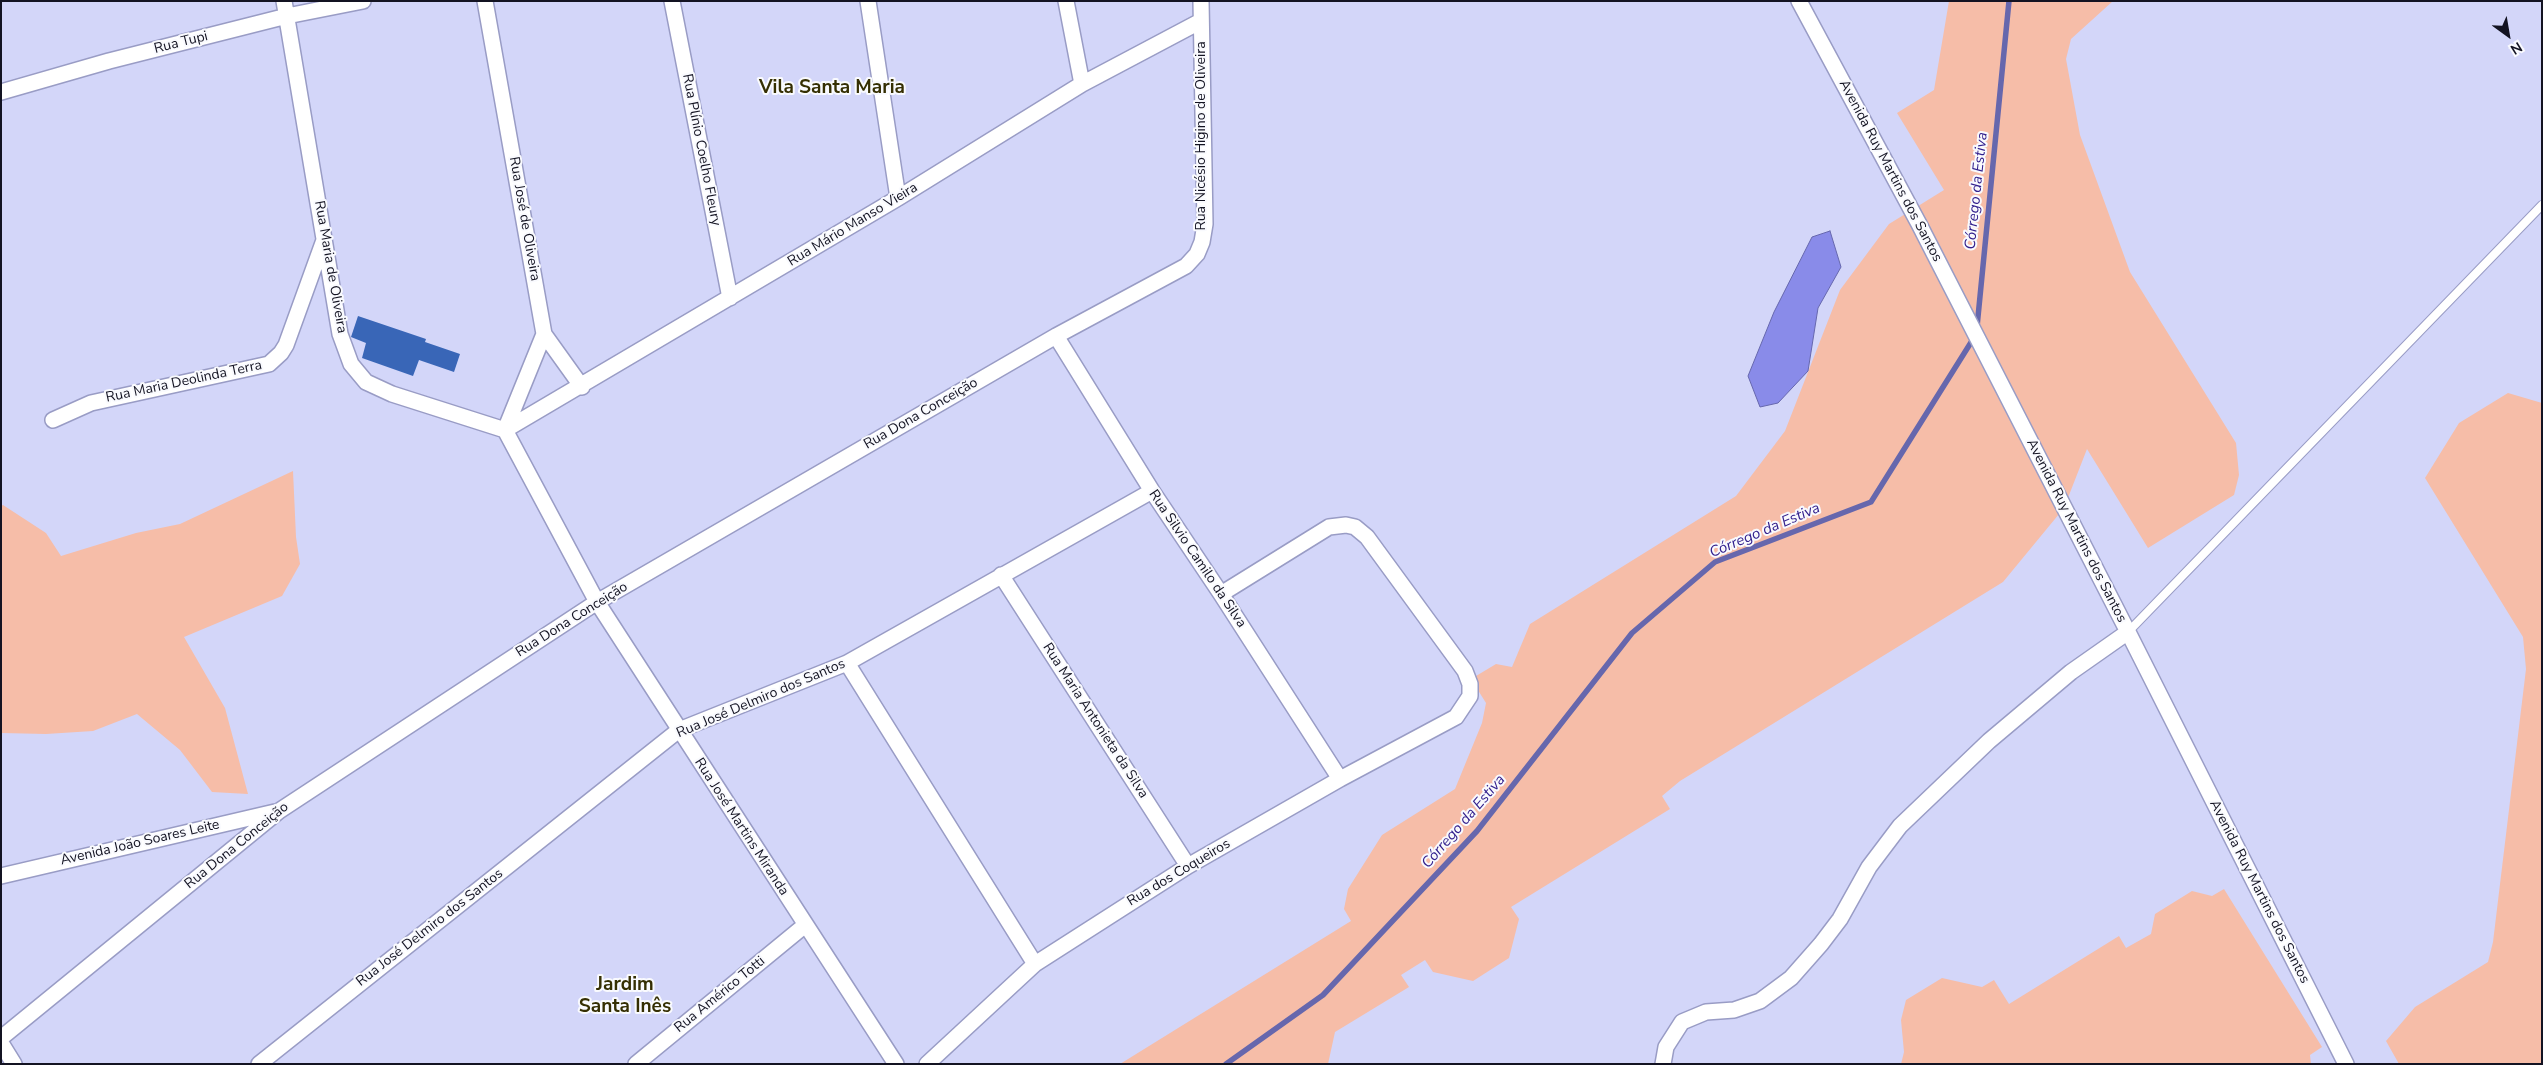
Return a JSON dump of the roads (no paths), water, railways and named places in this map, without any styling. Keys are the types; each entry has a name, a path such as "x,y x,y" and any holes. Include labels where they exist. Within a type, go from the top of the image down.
{"street":[{"name":"Rua Tupi","path":"1,92 286,9 363,1"},
{"name":"Rua José de Oliveira","path":"484,1 544,334"},
{"name":"Rua Plínio Coelho Fleury","path":"672,1 730,298"},
{"path":"868,1 898,198"},
{"path":"1066,1 1082,84"},
{"name":"Rua Nicésio Higino de Oliveira","path":"1186,266 1197,254 1205,224 1201,1"},
{"name":"Avenida Ruy Martins dos Santos","path":"1799,1 1919,224 2346,1064"},
{"name":"Rua Maria de Oliveira","path":"286,9 340,334 351,364 366,382 392,394 505,430"},
{"name":"Rua Mário Manso Vieira","path":"505,430 582,387 898,198 1082,84 1201,21"},
{"name":"Rua Maria Deolinda Terra","path":"53,420 91,402 269,364 281,353 286,345 325,237"},
{"name":"Rua Dona Conceição","path":"1,1038 278,811 597,602 1056,336 1186,266"},
{"path":"544,334 582,387"},
{"path":"505,430 544,334"},
{"name":"Rua Silvio Camilo da Silva","path":"1056,336 1152,492 1221,594 1340,779"},
{"name":"Rua José Martins Miranda","path":"505,430 597,602 804,926 896,1064"},
{"name":"Rua José Delmiro dos Santos","path":"259,1064 679,730 848,663 1001,575 1152,492"},
{"name":"Rua dos Coqueiros","path":"927,1064 1035,964 1188,866 1340,779 1456,718 1470,696 1470,684 1465,670 1367,537 1355,527 1346,525 1329,527 1221,594"},
{"name":"Rua Maria Antonieta da Silva","path":"1001,575 1188,866"},
{"path":"1663,1064 1666,1047 1682,1022 1706,1012 1734,1010 1760,1001 1791,978 1840,919 1869,867 1900,826 1989,741 2071,672 2128,632"},
{"path":"848,663 1035,964"},
{"name":"Avenida João Soares Leite","path":"1,876 278,811"},
{"name":"Rua Américo Totti","path":"636,1064 804,926"},
{"path":"1,1043 14,1064"}],"lane":[{"path":"2128,632 2542,205"}],"waterway":[{"name":"Córrego da Estiva","path":"1977,327 2009,1"},
{"name":"Córrego da Estiva","path":"1226,1064 1323,995 1477,831 1632,633 1715,562 1871,502 1975,336"}],"district":[{"name":"Vila Santa Maria","path":"832,88"},
{"name":"Jardim Santa Inês","path":"625,996"}]}
